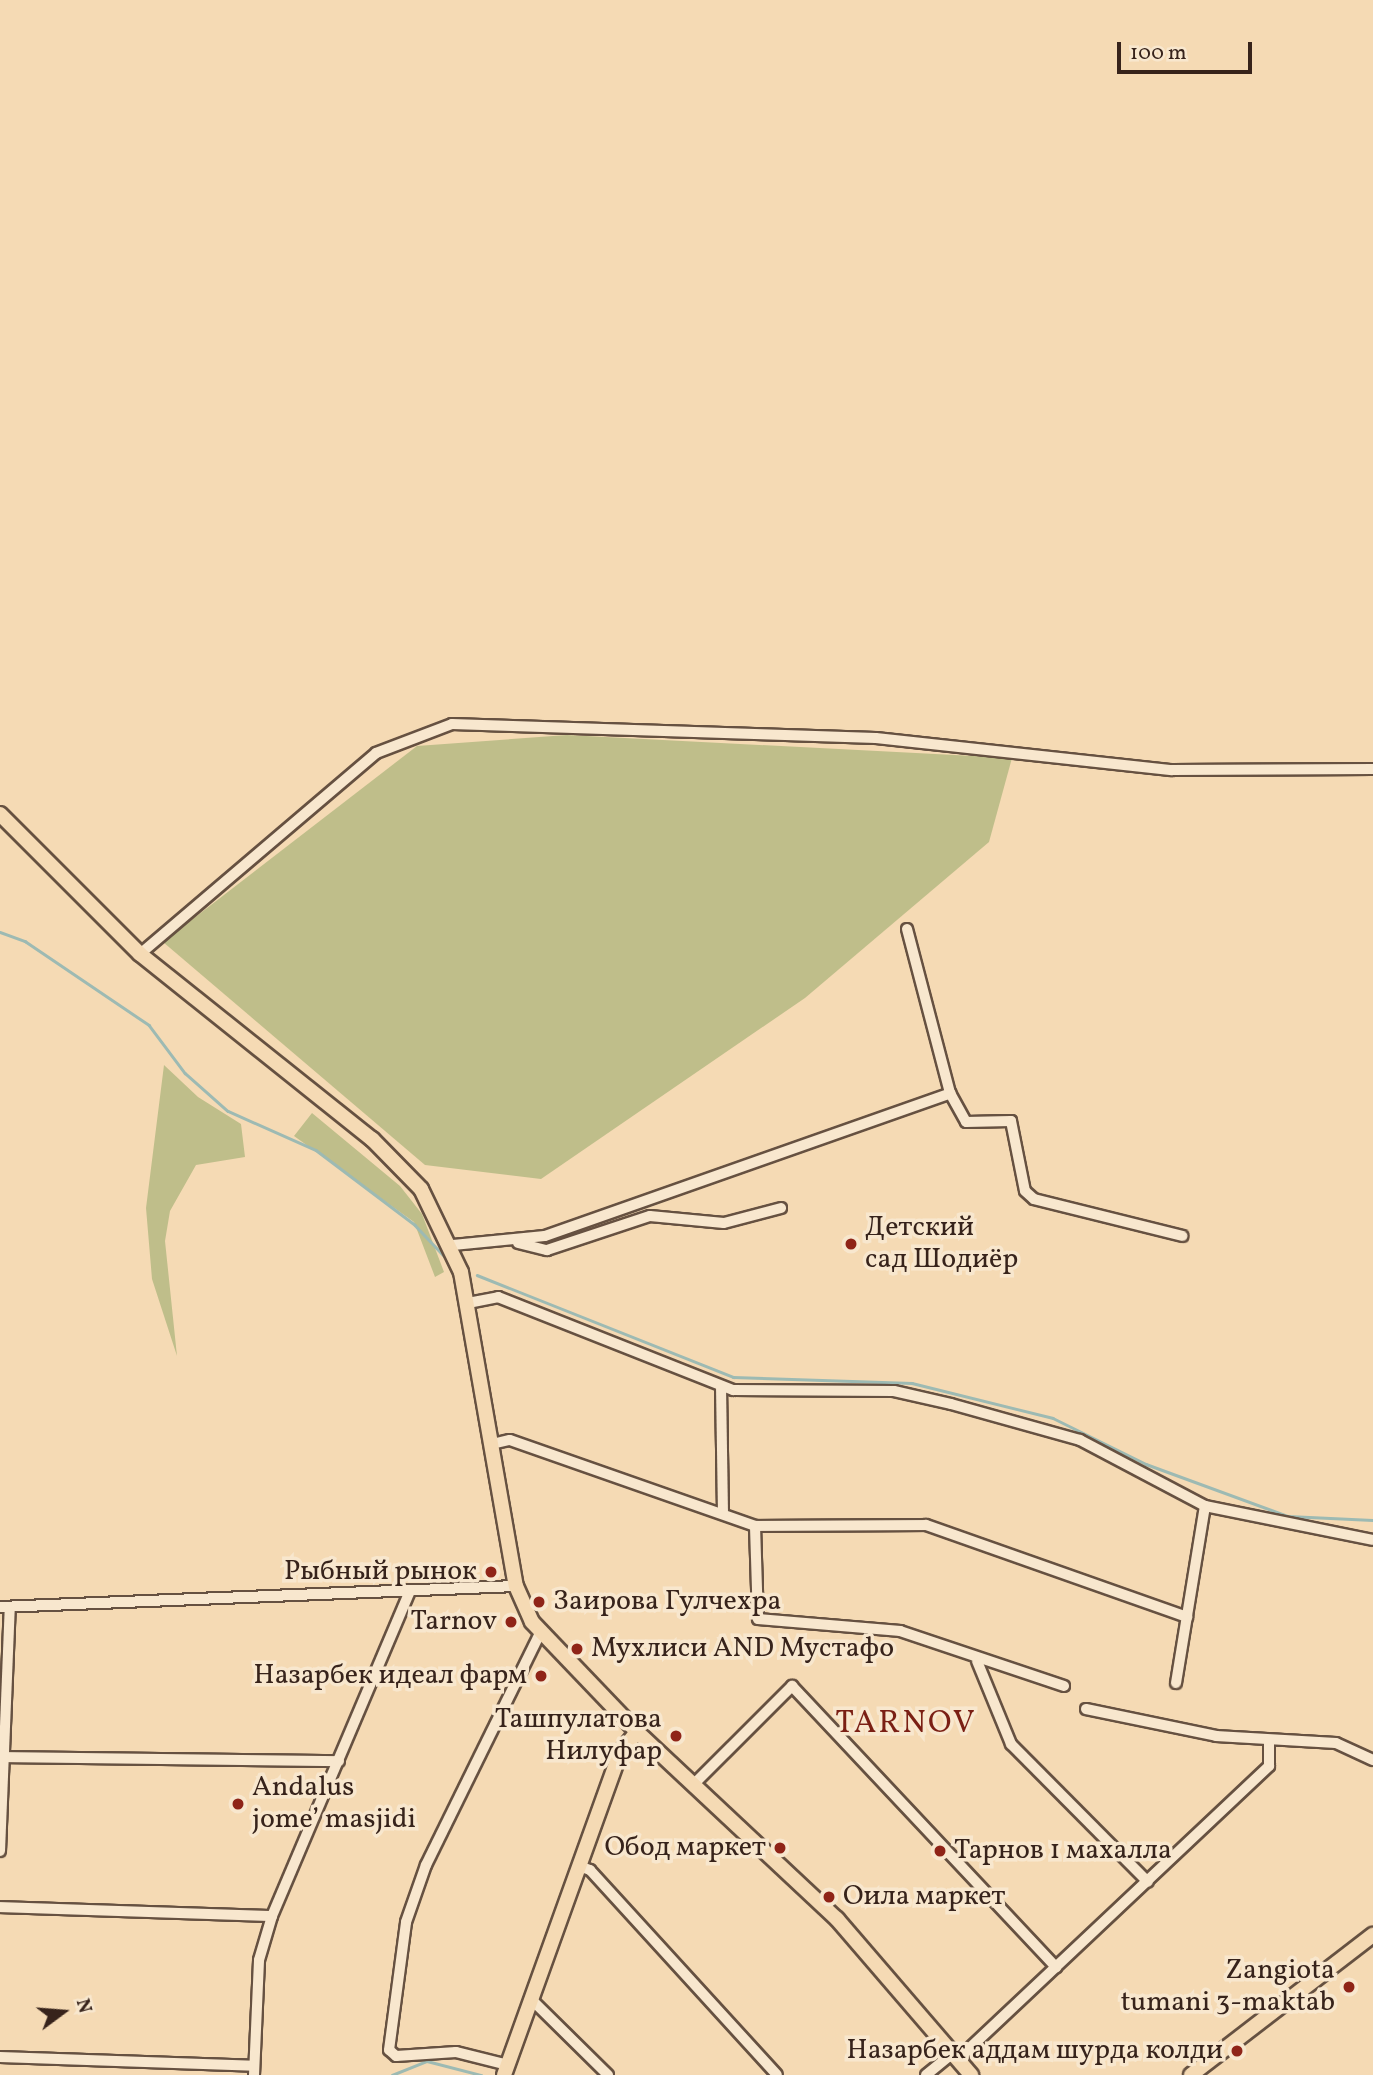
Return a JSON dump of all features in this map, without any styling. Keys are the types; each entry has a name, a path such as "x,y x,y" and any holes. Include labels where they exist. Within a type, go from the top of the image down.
{"main road":[{"path":"0,814 140,954 398,1163 434,1206 453,1245 468,1303 516,1586 540,1633 637,1732 836,1919 971,2075"},
{"path":"506,2071 534,2002 620,1753 637,1732"},
{"path":"1191,2075 1373,1935"}],"street":[{"path":"140,954 376,753 452,724 876,738 1172,770 1373,769"},
{"path":"907,929 950,1093 966,1122 1012,1121 1025,1191 1034,1199 1182,1236"},
{"path":"517,1243 950,1093"},
{"path":"453,1245 477,1238 547,1250 650,1216 724,1223 781,1208"},
{"path":"468,1303 498,1297 721,1386 774,1393 894,1391 951,1404 1080,1440 1205,1506 1373,1540"},
{"path":"721,1386 723,1514"},
{"path":"492,1444 510,1440 755,1526 926,1525 1187,1617"},
{"path":"1176,1683 1205,1506"},
{"path":"755,1526 758,1619 900,1631 977,1661 1064,1686"},
{"path":"0,1851 5,1607 516,1586"},
{"path":"0,2057 254,2070 259,1960 272,1916 410,1591"},
{"path":"506,2071 456,2052 396,2056 389,2050 406,1922 426,1865 540,1633"},
{"path":"977,1661 1011,1744 1148,1882"},
{"path":"694,1784 792,1686 1056,1967"},
{"path":"1086,1709 1269,1741 1336,1743 1373,1759"},
{"path":"926,2075 955,2057 1056,1967 1269,1766 1269,1741"},
{"path":"2,1757 339,1761"},
{"path":"579,1866 590,1870 777,2075"},
{"path":"0,1907 272,1916"},
{"path":"534,2002 608,2075"}],"shaded area":[{"path":"567,735 1012,758 989,842 805,998 541,1179 425,1165 163,942 417,746"},
{"path":"164,1065 198,1097 241,1124 245,1157 196,1165 170,1211 165,1241 177,1356 152,1279 146,1208"},
{"path":"312,1113 400,1186 422,1214 444,1272 435,1277 414,1222 294,1136"}],"waterway":[{"path":"0,932 25,941 149,1025 185,1073 228,1111 316,1150 415,1225 446,1258"},
{"path":"477,1275 733,1377 912,1383 1053,1418 1146,1464 1288,1516 1373,1520"},
{"path":"392,2075 427,2061 481,2075"}],"place":[{"name":"Детский сад Шодиёр","path":"851,1244"},
{"name":"Рыбный рынок","path":"491,1572"},
{"name":"Заирова Гулчехра","path":"539,1602"},
{"name":"Tarnov","path":"511,1622"},
{"name":"Мухлиси AND Мустафо","path":"577,1649"},
{"name":"Назарбек идеал фарм","path":"541,1676"},
{"name":"Ташпулатова Нилуфар","path":"676,1736"},
{"name":"Andalus jome’ masjidi","path":"238,1804"},
{"name":"Обод маркет","path":"780,1848"},
{"name":"Тарнов 1 махалла","path":"940,1851"},
{"name":"Оила маркет","path":"829,1897"},
{"name":"Zangiota tumani 3-maktab","path":"1349,1987"},
{"name":"Назарбек аддам шурда колди","path":"1237,2051"}],"district":[{"name":"TARNOV","path":"906,1724"}]}
